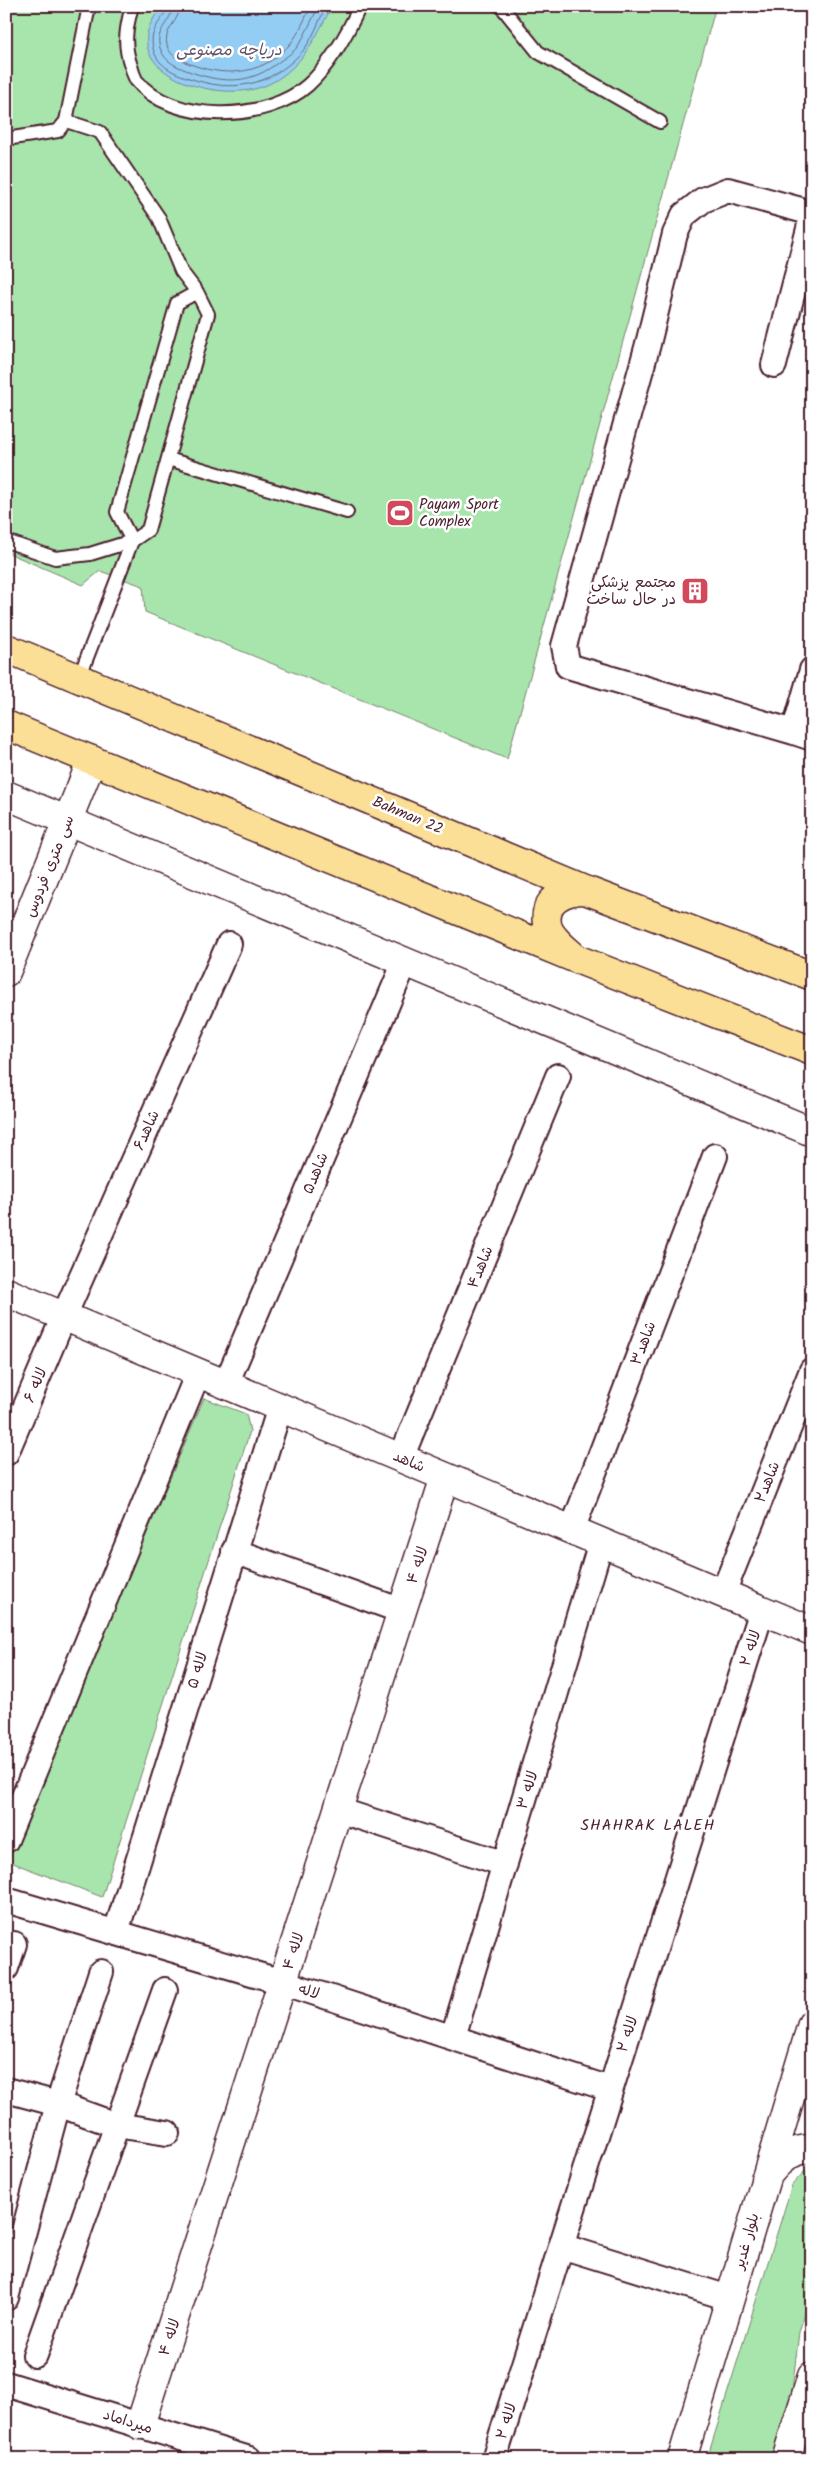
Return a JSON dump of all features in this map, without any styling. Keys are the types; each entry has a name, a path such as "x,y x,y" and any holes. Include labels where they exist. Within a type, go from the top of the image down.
{"highway":[{"name":"Bahman 22","path":"6,648 585,890 812,976"},
{"path":"6,725 574,958 812,1051"},
{"path":"574,958 555,939 547,925 548,908 557,896 570,890 585,890"}],"street":[{"path":"812,213 728,190 703,200 684,215 675,234 648,344 564,646 568,666 803,735 812,670"},
{"path":"774,365 812,217"},
{"name":"سی متری فردوس","path":"6,972 92,760"},
{"path":"6,795 812,1132"},
{"name":"شاهد۶","path":"64,1316 229,944"},
{"name":"شاهد۵","path":"226,1384 405,962"},
{"name":"شاهد۴","path":"402,1458 558,1076"},
{"name":"شاهد۳","path":"572,1530 715,1156"},
{"name":"شاهد","path":"6,1292 812,1631"},
{"name":"لاله ۶","path":"6,1453 14,1412 64,1316"},
{"name":"شاهد۲","path":"722,1593 812,1370"},
{"path":"6,1840 198,1373"},
{"name":"لاله ۵","path":"116,1932 280,1407"},
{"name":"لاله ۴","path":"140,2425 445,1477"},
{"name":"لاله ۳","path":"453,2037 601,1542"},
{"path":"234,1551 402,1611"},
{"name":"لاله ۲","path":"494,2459 762,1610"},
{"path":"338,1810 505,1864"},
{"name":"لاله","path":"6,1900 282,1982 610,2089"},
{"path":"6,1968 14,1944"},
{"path":"6,2298 58,2104 101,1972"},
{"path":"35,2355 165,1990"},
{"name":"بلوار غدیر","path":"682,2459 812,2024"},
{"path":"800,2061 805,2079 812,2089"},
{"path":"6,2090 58,2104 116,2125 167,2134"},
{"path":"764,2180 774,2165 789,2154 812,2150"},
{"path":"561,2246 729,2298"},
{"path":"786,2459 812,2376"},
{"name":"میرداماد","path":"6,2384 249,2459"}],"lane":[{"path":"6,139 58,131 66,121 89,6"},
{"path":"132,6 125,29 126,52 136,79 164,102 199,112 237,114 280,103 308,85 339,46 360,6"},
{"path":"502,6 538,52 660,122"},
{"path":"6,541 54,558 90,554 132,541 148,530 208,314 197,292 181,271 158,218 100,132 66,121"},
{"path":"79,678 132,541 117,512 177,302 197,292"},
{"path":"168,459 347,512"}],"green space":[{"path":"6,6 716,6 507,759 145,612 143,586 100,571 83,585 6,552"},
{"path":"204,1398 246,1414 250,1431 102,1897 8,1861"},
{"path":"805,2171 812,2172 812,2290 799,2332 792,2391 771,2459 707,2459 792,2185"}],"water":[{"name":"دریاچه مصنوعی","path":"163,6 332,6 308,50 292,68 271,83 250,90 226,91 200,87 177,79 158,66 148,49 148,29"}],"place":[{"name":"Payam Sport Complex","path":"400,513"},
{"name":"مجتمع پزشکی در حال ساخت","path":"695,591"}],"district":[{"name":"SHAHRAK LALEH","path":"648,1824"}]}
